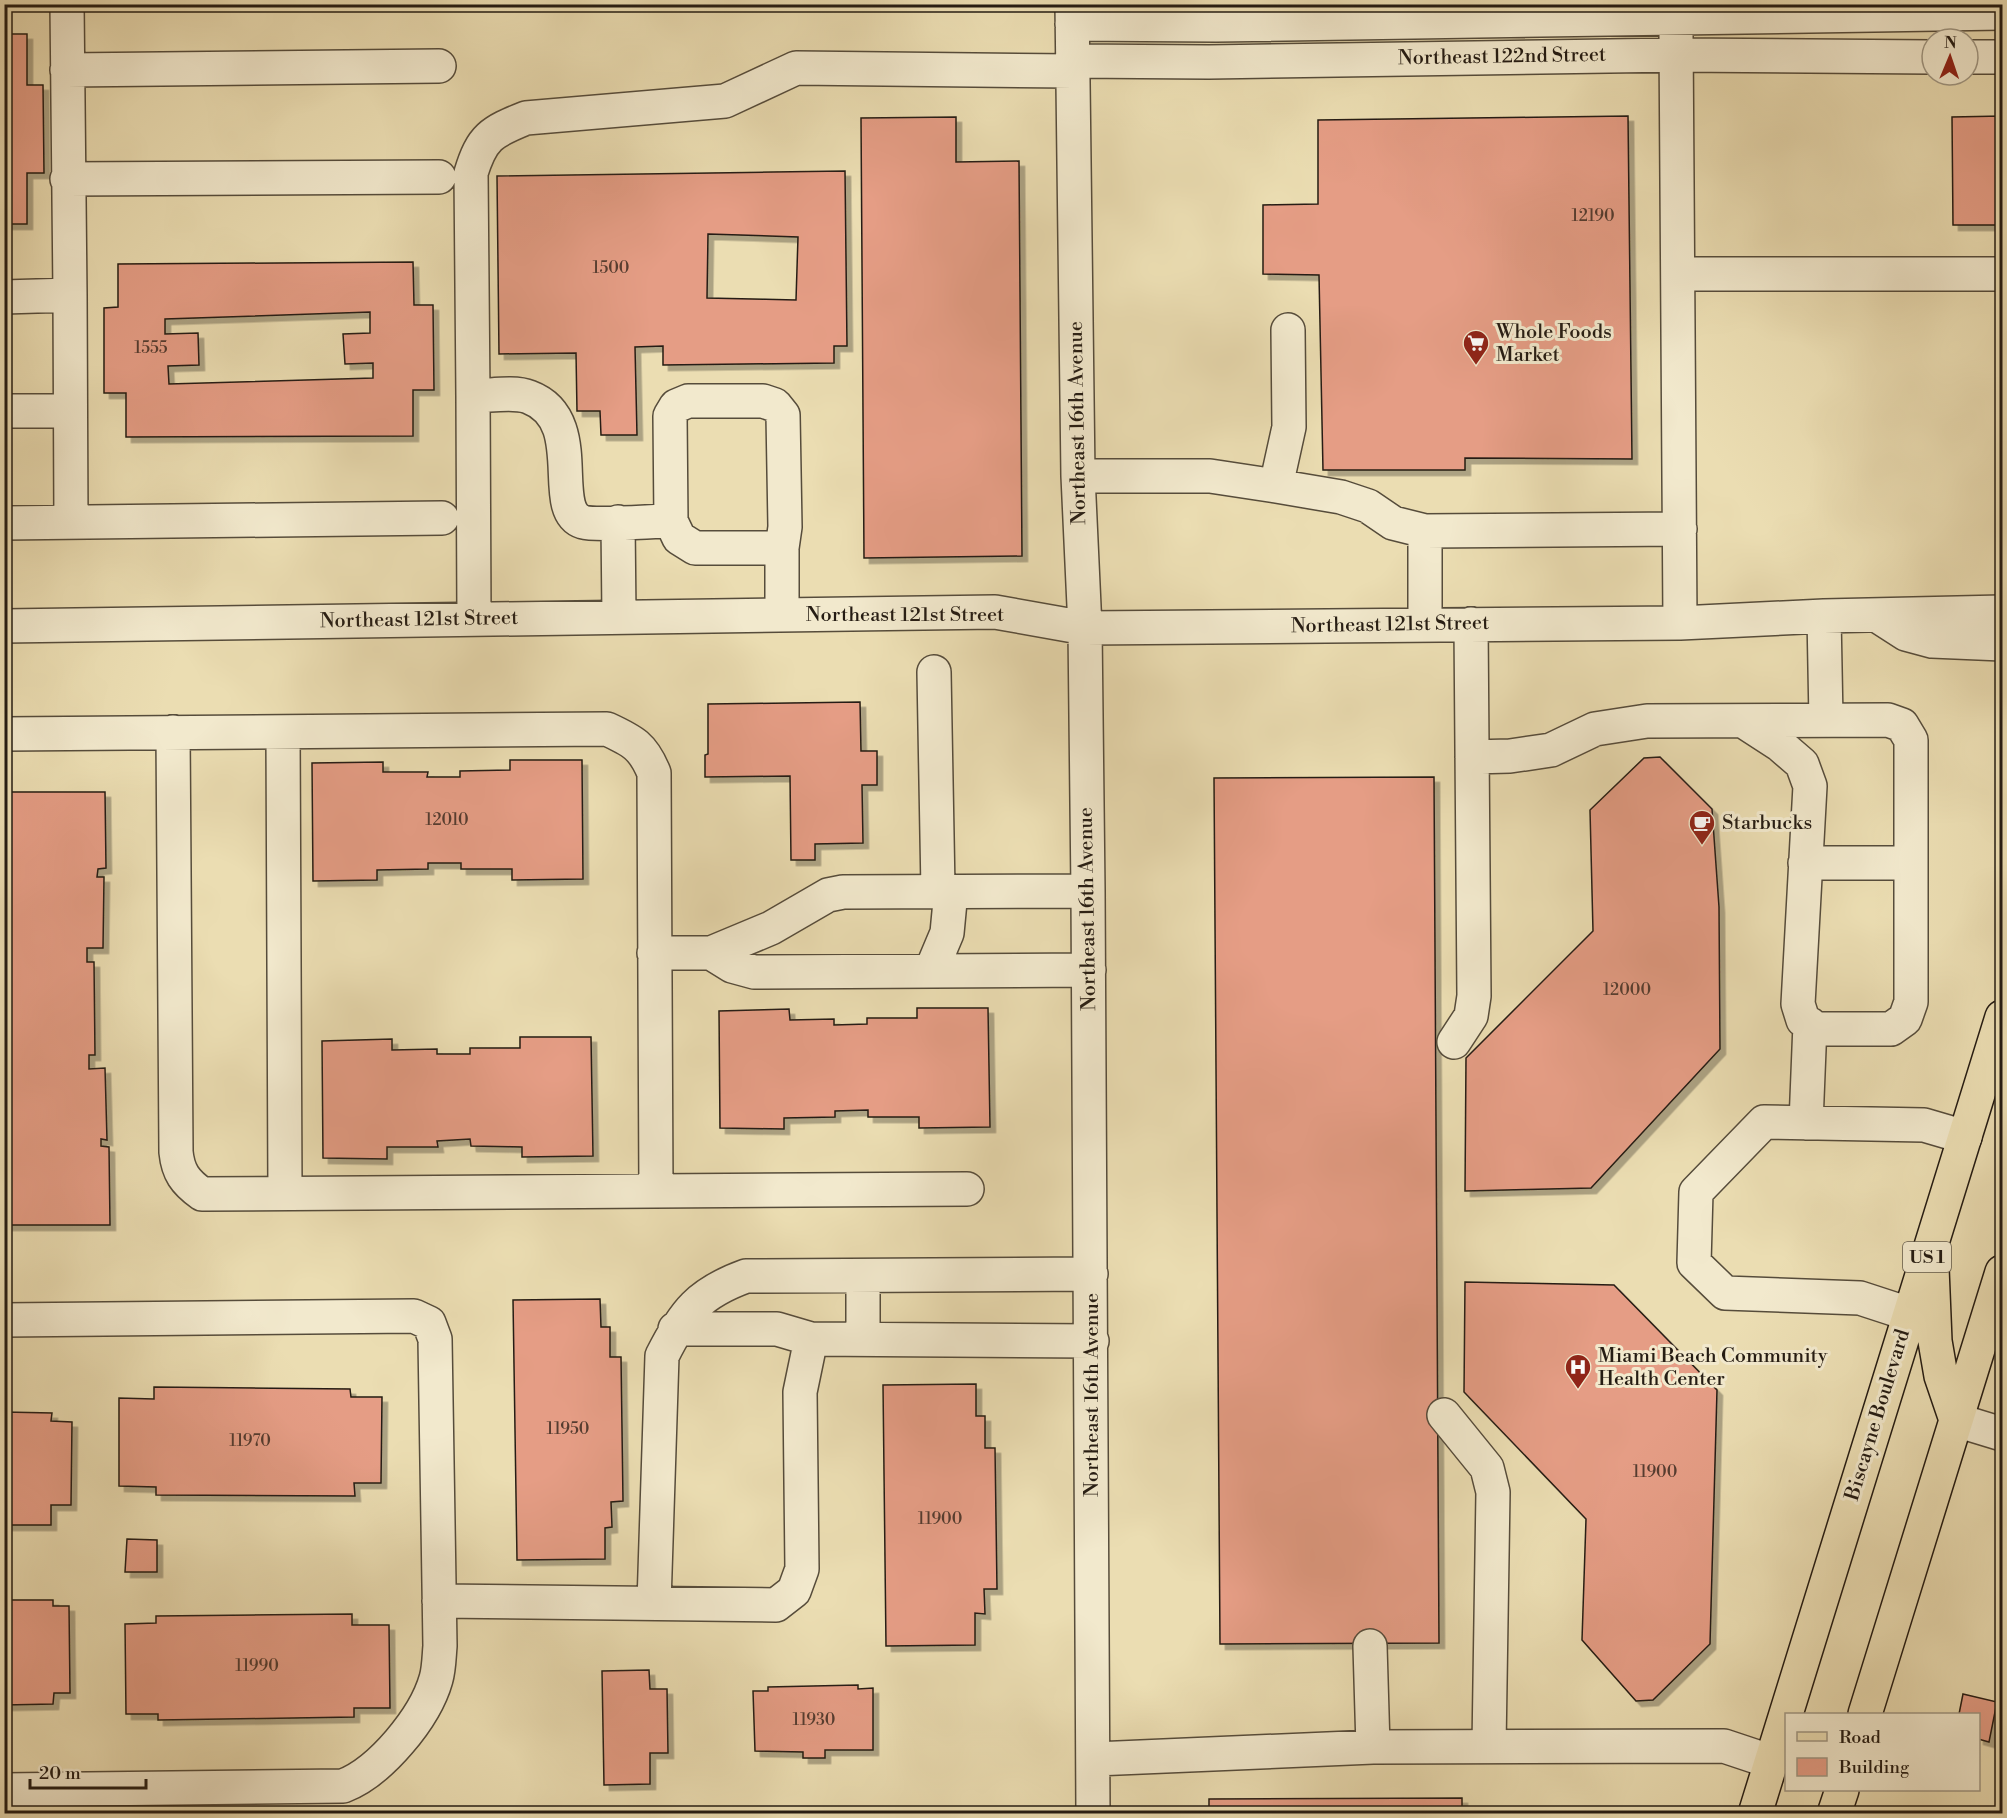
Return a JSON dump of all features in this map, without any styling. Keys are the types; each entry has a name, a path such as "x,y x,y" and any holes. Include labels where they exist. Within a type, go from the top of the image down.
{"main road":[{"name":"Biscayne Boulevard","path":"1787,1713 2002,1017"},
{"path":"1931,1242 1935,1341 1941,1376 1956,1420"},
{"path":"1865,1713 2002,1272"},
{"name":"Biscayne Boulevard","path":"1755,1814 1785,1719"},
{"path":"1834,1814 1842,1791"}],"street":[{"path":"67,4 71,522"},
{"name":"Northeast 122nd Street","path":"1072,14 1389,14 1676,18 1730,12 2002,13"},
{"name":"Northeast 16th Avenue","path":"1072,14 1078,476 1085,628 1092,1274 1094,1814"},
{"path":"1389,14 1391,58"},
{"path":"1676,18 1680,623"},
{"name":"Northeast 122nd Street","path":"474,619 471,173 478,149 497,129 526,118 725,101 796,68 1073,66 1391,58 1920,57"},
{"path":"1980,57 2002,57"},
{"path":"67,70 440,66"},
{"path":"68,179 438,177"},
{"path":"1678,274 2002,274"},
{"path":"4,297 70,296"},
{"path":"1276,486 1289,427 1288,330"},
{"path":"473,396 526,396 545,405 558,423 566,452 566,501 571,514 584,522 671,521"},
{"path":"782,548 695,548 679,538 671,521 669,416 676,406 687,401 763,401 775,405 783,415 785,527 782,548 782,615"},
{"path":"4,411 70,411"},
{"path":"1078,476 1210,476 1276,486 1341,497 1368,506 1393,523 1425,531 1680,529"},
{"path":"4,523 442,518"},
{"path":"618,522 620,617"},
{"path":"1425,531 1425,625"},
{"name":"Northeast 121st Street","path":"4,626 995,612 1085,628 1680,623 1824,616 2002,612"},
{"path":"1876,615 1906,634 1932,641 2002,644"},
{"path":"1824,616 1826,720"},
{"path":"1454,1042 1472,1016 1474,996 1471,624"},
{"path":"931,971 947,933 938,891 934,672"},
{"path":"1472,757 1510,756 1551,750 1595,729 1647,721 1888,720 1902,725 1911,740 1911,1002 1905,1019 1891,1029 1816,1029 1803,1020 1798,1004 1810,786 1802,764 1780,745 1743,721"},
{"path":"4,734 607,729 630,739 645,753 654,773 656,1191"},
{"path":"173,732 178,1168 187,1183 202,1194 967,1189"},
{"path":"283,732 285,1193"},
{"path":"1805,863 1911,863"},
{"path":"654,953 711,953 771,928 828,895 843,892 1088,891"},
{"path":"711,953 732,966 754,972 1089,970"},
{"path":"1806,1123 1810,1024"},
{"path":"1909,1314 1860,1298 1725,1293 1694,1263 1696,1192 1764,1122 1924,1125 1965,1137"},
{"path":"654,1603 662,1356 675,1329 693,1306 717,1286 746,1276 1092,1274"},
{"path":"862,1276 863,1339"},
{"path":"4,1320 414,1316 429,1323 435,1339 440,1600 437,1678 425,1708 395,1745 359,1780 343,1786 4,1790"},
{"path":"675,1329 777,1329 811,1339 1092,1341"},
{"path":"440,1600 776,1605 794,1591 802,1569 800,1392 811,1339"},
{"path":"1444,1415 1487,1468 1493,1492 1489,1746"},
{"path":"1956,1420 2002,1434"},
{"path":"1370,1646 1372,1747"},
{"path":"1095,1759 1372,1747 1724,1746 1772,1762"}],"building":[{"path":"4,34 27,34 27,85 43,85 44,173 27,173 27,224 4,224"},
{"name":"Whole Foods Market","path":"1628,116 1632,459 1465,458 1465,470 1323,470 1319,275 1263,274 1263,205 1318,204 1318,120"},
{"path":"2002,116 2002,225 1953,225 1952,117"},
{"path":"956,117 956,162 1019,161 1022,556 864,558 861,118"},
{"path":"845,171 847,346 834,346 834,363 663,365 663,346 635,347 637,435 601,435 600,411 577,411 576,353 499,354 497,176","holes":["708,234 798,237 796,300 707,298"]},
{"path":"413,262 414,305 433,305 434,390 413,390 413,436 126,437 126,393 104,393 104,308 118,307 118,264","holes":["370,312 370,333 343,334 345,364 373,363 373,378 169,384 168,366 199,365 198,333 165,334 165,319"]},
{"path":"860,702 861,751 877,751 877,785 862,785 863,843 815,844 815,860 791,860 790,776 705,777 705,755 708,754 708,704"},
{"path":"1660,757 1712,809 1719,907 1720,1049 1591,1188 1465,1191 1466,1058 1593,931 1590,810 1644,758"},
{"path":"510,760 582,760 583,879 512,880 512,869 461,869 461,863 428,863 428,869 377,870 377,880 313,881 312,763 383,762 383,772 428,772 427,777 460,777 460,771 510,770"},
{"path":"1434,777 1439,1643 1220,1644 1214,778"},
{"path":"4,792 105,792 106,868 98,869 97,877 104,877 103,948 87,948 87,962 94,962 95,1055 89,1055 89,1069 105,1068 107,1140 101,1139 101,1146 109,1147 110,1225 4,1225"},
{"path":"917,1008 988,1008 990,1127 919,1128 919,1117 868,1117 868,1110 835,1111 835,1117 784,1118 784,1129 720,1128 719,1011 789,1009 790,1020 834,1019 834,1025 867,1024 867,1018 917,1018"},
{"path":"520,1037 591,1037 593,1156 522,1157 522,1147 471,1146 470,1139 437,1141 438,1147 387,1147 387,1159 323,1158 322,1041 392,1039 392,1050 437,1049 437,1054 470,1054 470,1048 520,1048"},
{"path":"1465,1282 1614,1285 1717,1390 1710,1644 1653,1700 1636,1701 1582,1640 1586,1519 1464,1392"},
{"path":"600,1299 601,1327 610,1327 610,1357 621,1357 623,1501 611,1502 612,1527 605,1528 605,1559 517,1560 513,1300"},
{"path":"976,1384 976,1416 985,1416 985,1448 995,1448 997,1589 984,1589 985,1614 975,1613 975,1645 886,1646 883,1385"},
{"path":"154,1387 350,1389 351,1397 382,1397 381,1483 354,1483 355,1496 156,1495 156,1487 119,1486 119,1398 154,1399"},
{"path":"4,1412 52,1413 51,1421 72,1422 71,1505 51,1505 51,1525 4,1525"},
{"path":"127,1539 157,1540 157,1572 125,1572"},
{"path":"4,1600 53,1600 53,1606 69,1606 70,1693 54,1693 53,1704 4,1705"},
{"path":"352,1614 352,1625 389,1625 390,1708 354,1708 354,1717 158,1720 158,1714 126,1714 125,1624 156,1623 156,1616"},
{"path":"649,1670 650,1689 667,1689 668,1753 650,1753 650,1784 604,1785 602,1671"},
{"path":"858,1685 858,1689 873,1688 873,1750 825,1750 825,1758 803,1758 803,1752 755,1751 753,1691 768,1691 768,1687"},
{"path":"1963,1694 1997,1702 1989,1742 1980,1740 1980,1713 1959,1713"},
{"path":"1462,1798 1462,1814 1209,1814 1209,1799"}],"place":[{"name":"Whole Foods Market","path":"1476,366"},
{"name":"Starbucks","path":"1702,846"},
{"name":"Miami Beach Community Health Center","path":"1578,1390"}]}
